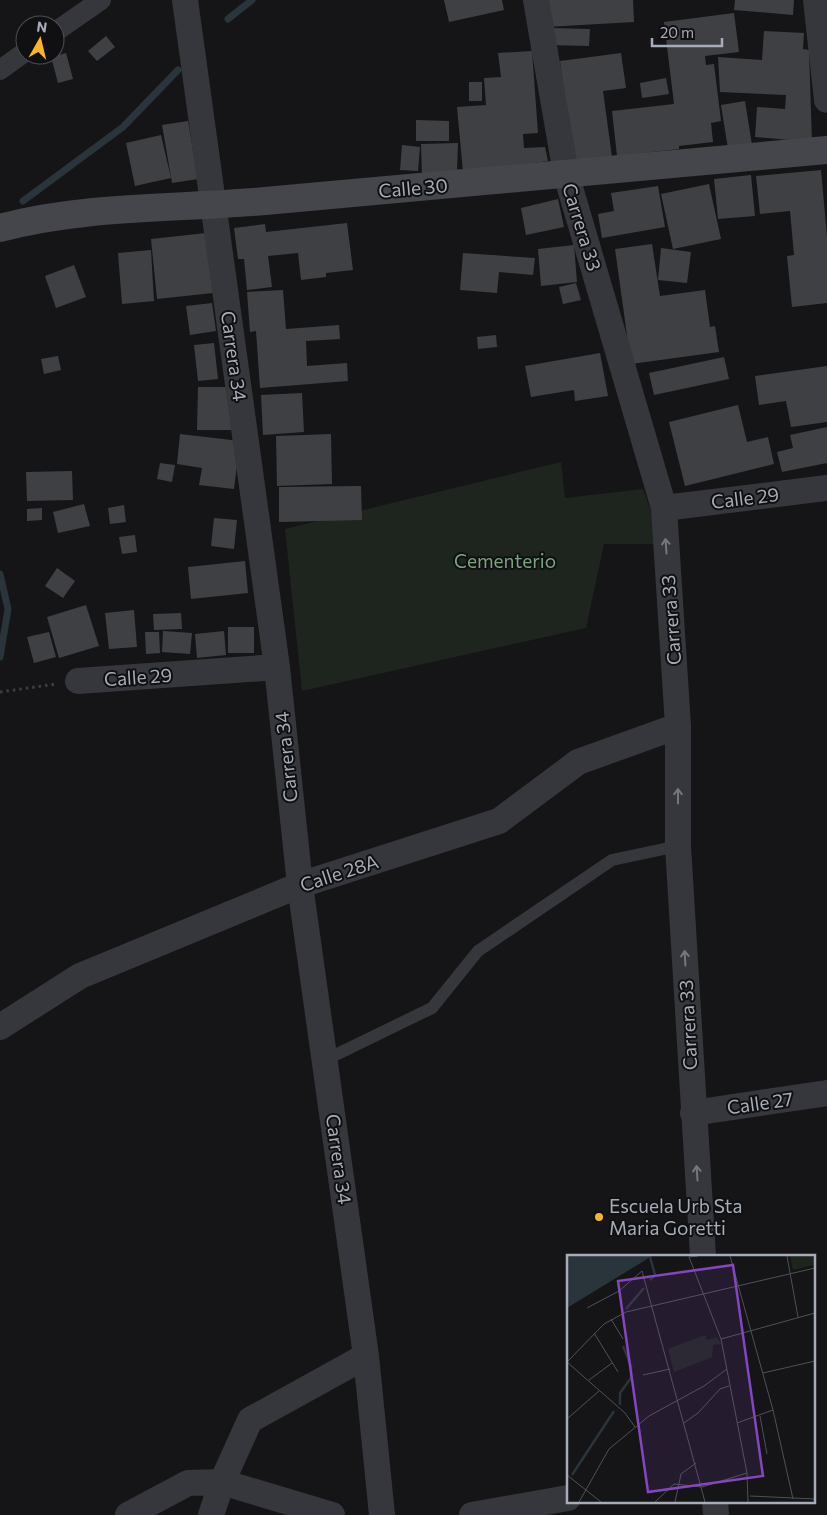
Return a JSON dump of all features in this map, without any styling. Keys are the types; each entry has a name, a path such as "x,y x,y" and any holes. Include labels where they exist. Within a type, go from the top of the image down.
{"main road":[{"name":"Calle 30","path":"0,228 22,222 92,211 214,206 827,150"}],"street":[{"path":"65,25 101,0"},
{"name":"Carrera 34","path":"185,0 277,667 300,885 366,1356 382,1515"},
{"name":"Carrera 33","path":"536,0 566,174 664,508 678,726 678,846 703,1255"},
{"path":"816,0 827,100"},
{"path":"0,70 15,59"},
{"name":"Calle 29","path":"664,508 827,488"},
{"name":"Calle 29","path":"78,681 277,667"},
{"name":"Calle 28A","path":"0,1027 80,976 300,885 499,821 578,762 678,726"},
{"name":"Calle 27","path":"694,1113 827,1093"},
{"path":"211,1515 222,1482 250,1420 366,1356"},
{"path":"128,1515 188,1483 222,1482 332,1515"},
{"path":"472,1515 567,1498"},
{"path":"715,1502 716,1515"}],"lane":[{"path":"325,1060 432,1008 478,951 612,860 678,846"}],"path":[{"name":"Calle 29","path":"0,692 78,681"}],"green space":[{"name":"Cementerio","path":"561,462 565,498 643,489 663,544 604,544 586,628 302,691 285,529"}],"building":[{"path":"444,0 502,0 504,10 449,22"},
{"path":"544,0 633,0 634,22 546,27"},
{"path":"735,0 794,0 793,15 734,10"},
{"path":"734,13 739,52 705,56 706,65 714,64 721,121 711,123 713,142 679,146 679,149 617,156 612,111 674,104 664,22"},
{"path":"550,28 590,29 589,46 549,45"},
{"path":"764,31 804,33 803,49 809,50 812,142 755,137 757,107 785,109 786,95 720,92 718,57 762,60"},
{"path":"106,36 115,47 97,61 88,51"},
{"path":"532,51 538,133 523,134 524,148 545,147 548,161 463,172 457,107 486,105 484,78 501,77 498,53"},
{"path":"65,53 73,79 58,83 53,65 65,65"},
{"path":"621,53 626,88 603,91 612,157 573,162 560,61"},
{"path":"666,78 669,94 642,98 640,83"},
{"path":"469,82 482,82 482,101 469,101"},
{"path":"745,101 752,145 728,149 721,105"},
{"path":"416,120 449,121 449,141 416,141"},
{"path":"188,121 198,179 172,183 162,125"},
{"path":"161,135 171,178 135,186 126,143"},
{"path":"458,143 457,171 422,176 421,144"},
{"path":"402,145 420,147 418,171 400,170"},
{"path":"821,170 827,236 827,303 792,307 787,256 794,255 790,211 760,214 756,176"},
{"path":"751,175 755,216 718,219 714,179"},
{"path":"709,184 721,239 673,249 661,194"},
{"path":"658,186 665,227 602,238 598,214 614,211 611,193"},
{"path":"558,199 564,227 526,235 521,208"},
{"path":"347,223 353,270 326,273 326,277 301,280 298,253 268,256 272,287 247,290 244,259 238,259 234,228 265,224 266,232"},
{"path":"206,233 213,293 157,299 151,239"},
{"path":"652,244 660,296 705,290 710,327 715,326 719,352 631,364 615,249"},
{"path":"574,245 577,282 541,286 538,249"},
{"path":"661,248 691,252 687,283 658,280"},
{"path":"151,250 154,301 122,304 118,253"},
{"path":"463,253 535,258 533,275 499,272 497,293 460,290"},
{"path":"74,265 86,297 56,308 45,276"},
{"path":"576,283 581,300 563,304 559,287"},
{"path":"283,290 286,329 339,325 340,339 306,341 307,366 347,363 348,381 260,388 256,331 250,332 247,292"},
{"path":"212,303 216,331 190,335 186,306"},
{"path":"496,335 497,347 478,349 477,337"},
{"path":"214,343 218,379 198,381 194,345"},
{"path":"600,353 608,396 575,401 574,390 531,397 525,366"},
{"path":"58,356 61,370 44,374 41,359"},
{"path":"724,357 729,379 654,395 649,373"},
{"path":"827,366 827,422 791,427 786,401 759,405 755,376"},
{"path":"198,387 232,387 231,430 197,430"},
{"path":"302,393 304,432 263,435 261,395"},
{"path":"738,405 747,442 768,437 774,464 685,486 669,422"},
{"path":"827,427 827,463 782,472 777,452 793,448 790,435"},
{"path":"180,434 240,441 234,489 199,485 202,468 177,464"},
{"path":"331,434 332,484 277,486 276,436"},
{"path":"160,463 175,465 172,482 157,479"},
{"path":"72,471 73,500 27,501 26,472"},
{"path":"361,486 362,520 279,522 279,487"},
{"path":"84,504 90,526 58,533 53,512"},
{"path":"124,505 126,522 110,524 108,508"},
{"path":"42,508 42,520 27,521 27,509"},
{"path":"214,518 237,520 234,549 211,546"},
{"path":"135,535 137,552 122,554 119,537"},
{"path":"245,561 248,593 191,599 188,567"},
{"path":"57,568 75,581 63,598 45,586"},
{"path":"86,605 99,646 59,658 47,617"},
{"path":"134,610 137,647 109,649 105,613"},
{"path":"181,613 182,629 154,630 153,614"},
{"path":"228,627 254,627 254,653 228,653"},
{"path":"163,631 192,633 190,654 162,652"},
{"path":"224,631 226,655 197,658 195,634"},
{"path":"49,632 56,657 34,663 27,637"},
{"path":"145,632 159,632 160,653 146,654"}],"waterway":[{"path":"228,19 252,0"},
{"path":"23,201 123,127 178,70"},
{"path":"0,574 8,609 0,657"}],"place":[{"name":"Escuela Urb Sta Maria Goretti","path":"599,1217"}]}
